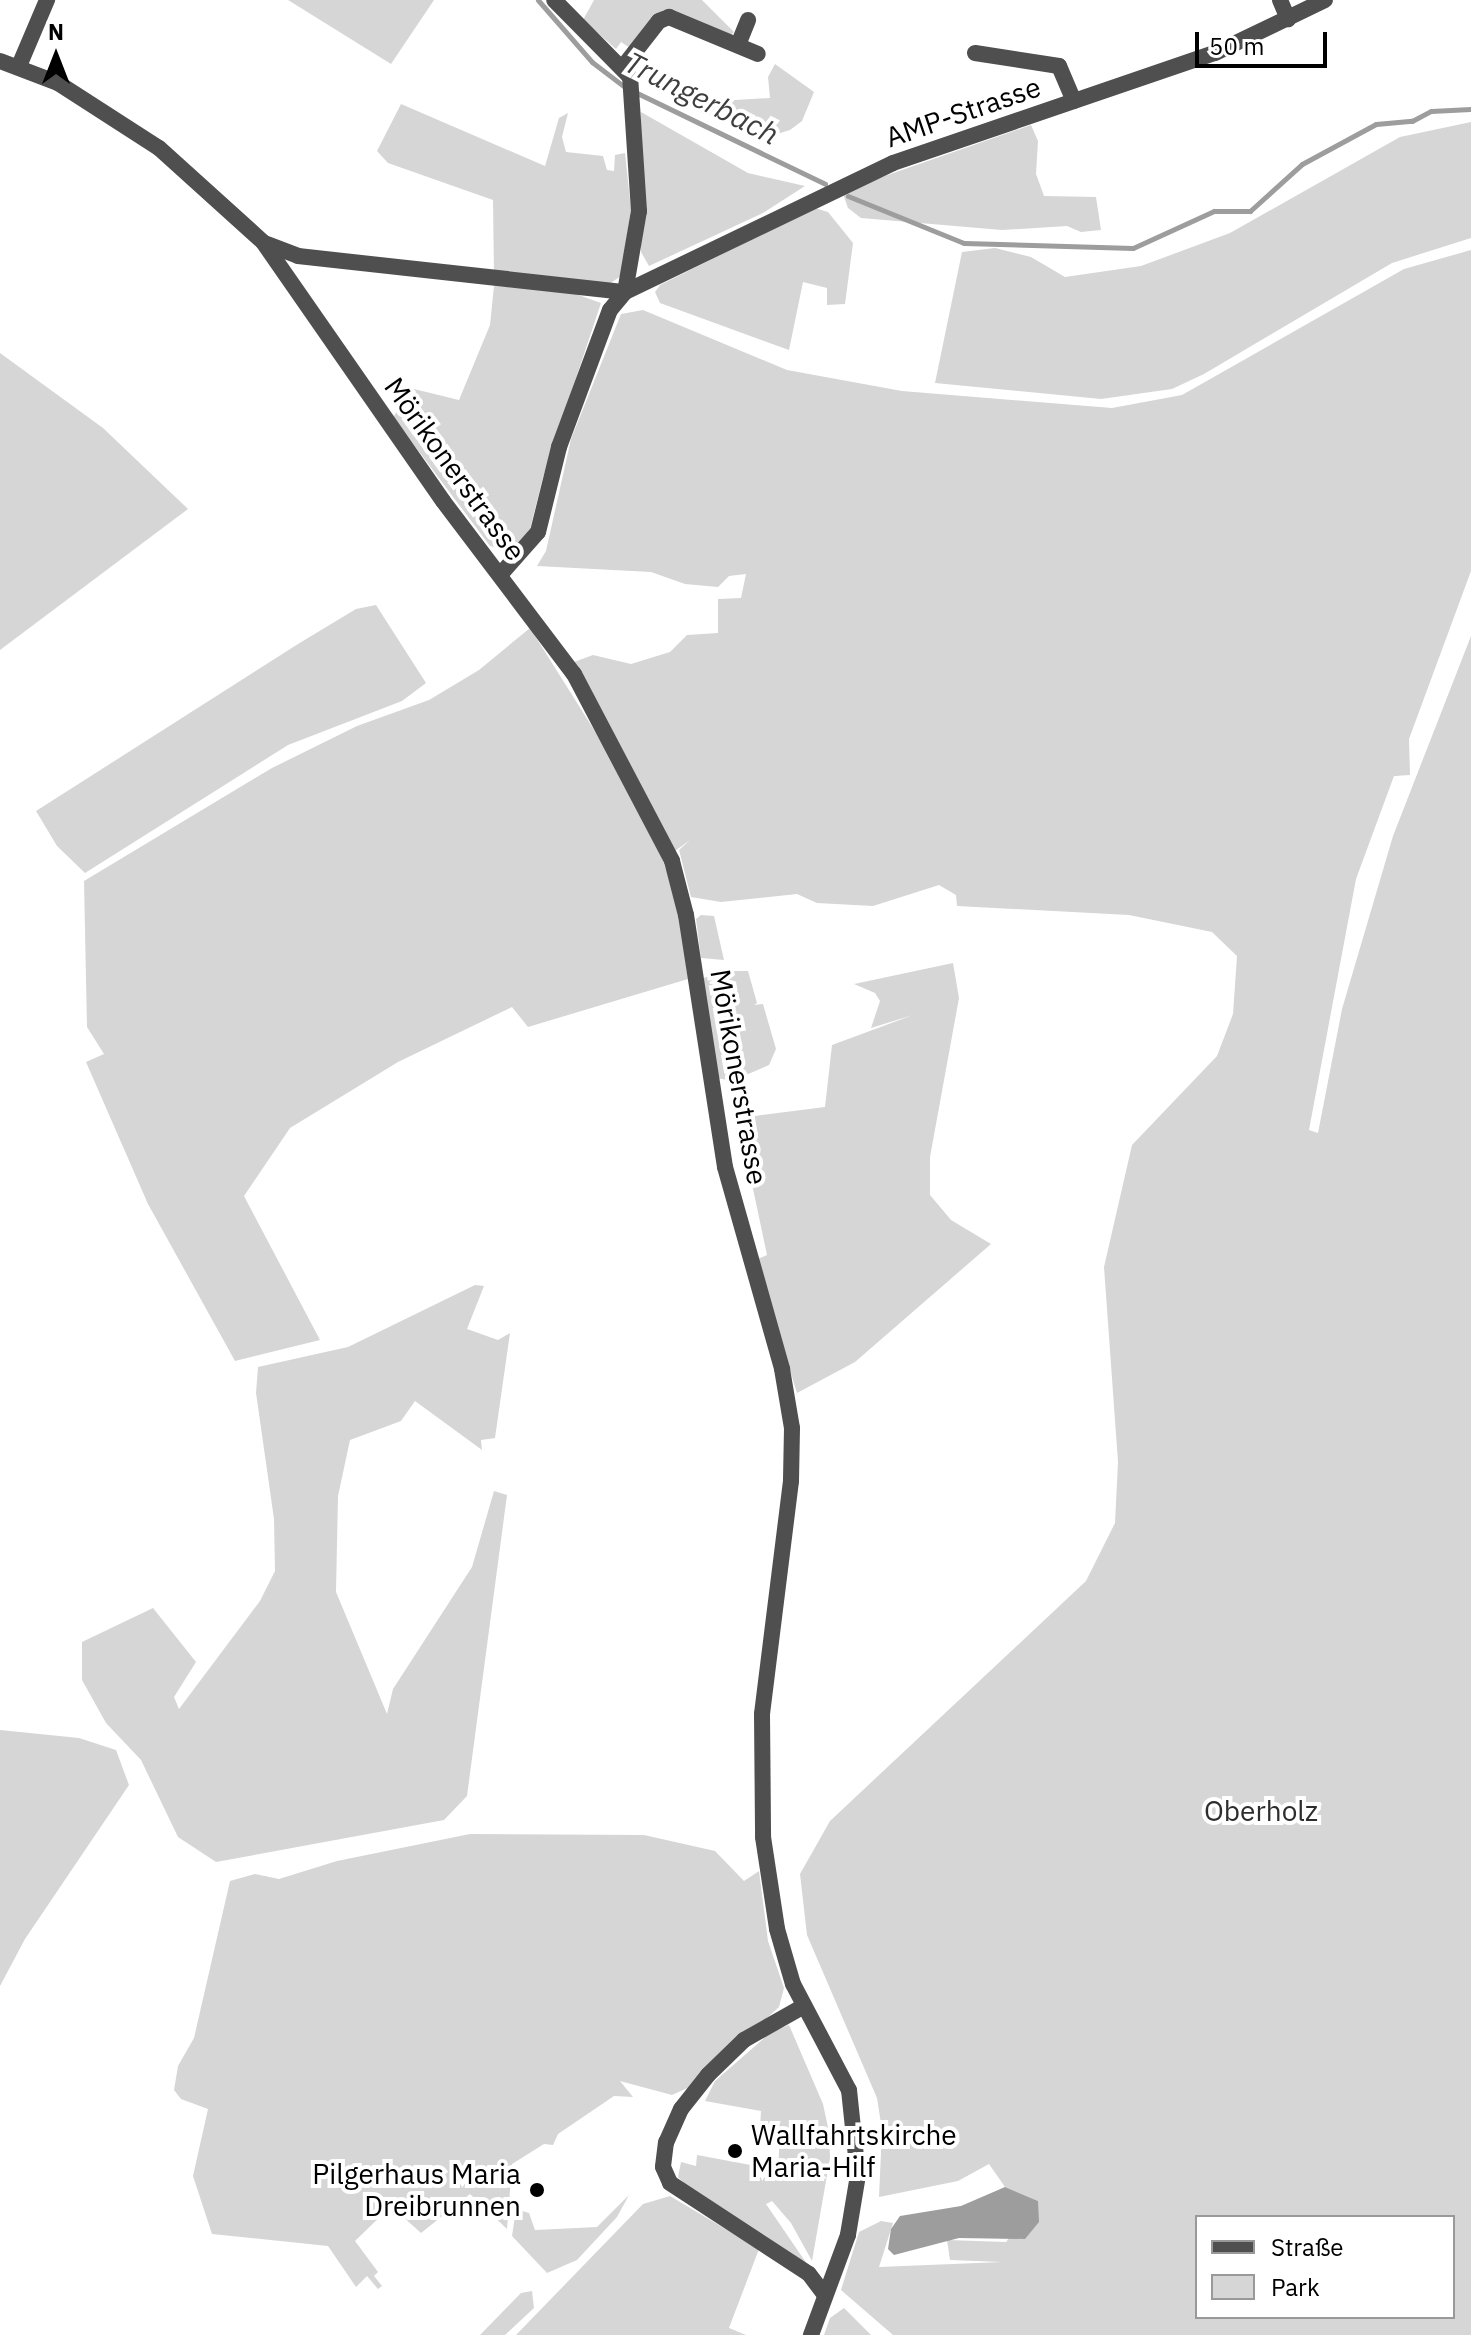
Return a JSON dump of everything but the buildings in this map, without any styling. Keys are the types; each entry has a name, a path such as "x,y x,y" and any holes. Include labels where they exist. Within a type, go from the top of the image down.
{"street":[{"path":"19,66 47,0"},
{"path":"500,575 538,532 559,447 610,310 625,292 639,211 634,101 626,72 554,0"},
{"path":"1280,0 1288,19"},
{"name":"AMP-Strasse","path":"625,292 893,163 1215,53 1325,0"},
{"path":"626,72 665,18 758,54"},
{"path":"738,45 748,20"},
{"path":"975,53 1059,66 1074,101"},
{"name":"Mörikonerstrasse","path":"0,61 58,83 159,148 263,242 400,441 574,674 651,814 682,893 725,1167 791,1418 791,1481 770,1635 760,1780 771,1901 804,2006 849,2090 856,2133 853,2215 811,2335"},
{"path":"263,242 298,256 625,292"},
{"path":"804,2006 744,2040 708,2075 681,2109 666,2142 663,2167 670,2183 809,2274 824,2294"}],"green space":[{"path":"288,0 434,0 391,64"},
{"path":"594,0 702,0 734,32 730,36 663,10 633,50 621,42 616,49 583,20"},
{"path":"775,64 814,92 802,121 790,130 777,134 700,113 701,102 770,98 768,77"},
{"path":"401,104 545,166 559,118 568,113 562,137 566,152 603,156 607,170 614,171 615,155 625,153 631,209 621,276 603,288 494,276 493,200 388,163 377,151"},
{"path":"641,112 748,173 805,186 763,213 649,266 641,252"},
{"path":"1471,122 1471,238 1392,263 1204,374 1172,389 1101,399 935,383 962,252 995,248 1031,257 1065,277 1141,266 1230,233 1400,137"},
{"path":"1031,125 1038,141 1036,174 1044,196 1096,197 1101,230 1081,232 1067,226 1002,230 861,218 848,208 842,191"},
{"path":"815,208 828,212 853,243 845,304 827,305 827,288 803,282 789,350 660,303 655,292 660,285"},
{"name":"Oberholz","path":"1471,250 1471,571 1409,739 1410,775 1394,776 1356,879 1309,1130 1318,1133 1342,1009 1393,836 1471,636 1471,2335 893,2335 841,2290 859,2232 881,2221 893,2223 879,2267 1002,2262 950,2260 947,2240 1006,2242 1038,2201 1005,2187 989,2164 958,2181 879,2197 882,2130 877,2098 807,1935 800,1874 830,1821 1086,1581 1115,1523 1118,1462 1104,1267 1132,1145 1217,1056 1233,1014 1237,956 1212,932 1129,915 957,906 956,895 939,885 873,906 817,903 797,894 721,902 691,897 679,850 690,840 675,851 574,662 593,655 631,664 670,652 687,635 718,633 718,599 741,598 746,574 729,576 718,587 685,584 651,572 537,566 546,551 571,439 621,314 643,310 787,370 902,391 1112,408 1182,395 1404,269"},
{"path":"494,286 567,291 601,303 543,477 526,545 505,549 490,546 393,417 414,389 459,400 490,325"},
{"path":"0,353 103,428 188,509 0,650"},
{"path":"376,605 426,683 402,701 288,745 85,873 57,846 36,811 298,644 356,609"},
{"path":"530,628 623,776 656,841 676,897 688,979 528,1027 512,1007 398,1062 290,1128 244,1196 320,1340 235,1361 148,1204 86,1062 104,1054 87,1027 84,881 272,768 357,726 429,700 479,670"},
{"path":"701,915 714,916 724,960 701,958 696,919"},
{"path":"953,963 959,998 930,1157 930,1195 951,1220 991,1244 855,1362 797,1393 756,1260 767,1255 738,1118 825,1107 832,1045 913,1015 871,1028 880,1001 875,993 854,984"},
{"path":"726,971 748,971 757,1003 754,1005 763,1004 776,1049 769,1065 732,1081 717,1078 703,978"},
{"path":"475,1285 484,1286 467,1329 498,1340 510,1333 495,1438 481,1440 482,1450 415,1401 401,1421 350,1440 338,1496 336,1592 387,1714 393,1689 472,1567 494,1491 507,1495 467,1796 444,1820 216,1862 178,1837 141,1760 106,1723 82,1680 82,1642 153,1608 196,1662 174,1697 179,1709 260,1601 275,1571 274,1519 256,1393 258,1367 348,1347"},
{"path":"0,1730 79,1738 116,1750 129,1785 25,1939 0,1986"},
{"path":"470,1834 644,1835 715,1851 744,1881 759,1871 768,1941 784,1988 779,2007 694,2085 672,2095 620,2081 633,2097 614,2096 558,2134 553,2145 544,2144 512,2164 507,2229 470,2194 421,2233 391,2206 355,2241 378,2272 374,2276 382,2286 378,2289 367,2276 356,2287 328,2246 212,2234 193,2176 208,2109 181,2099 174,2090 178,2066 194,2038 230,1881 255,1874 279,1879 337,1861"},
{"path":"789,2025 823,2104 829,2132 830,2158 812,2261 791,2223 772,2201 766,2204 807,2264 696,2195 678,2177 681,2162 696,2166 697,2155 778,2170 780,2132 760,2128 761,2111 705,2101 715,2081 771,2032"},
{"path":"629,2195 617,2217 577,2260 547,2273 512,2236 516,2209 529,2213 535,2230 597,2227"},
{"path":"670,2196 759,2249 729,2328 746,2335 516,2335 643,2204"},
{"path":"532,2291 534,2308 505,2335 480,2335 521,2293"},
{"path":"844,2308 871,2335 824,2335 830,2318"}],"shaded area":[{"path":"1005,2187 1038,2201 1039,2222 1025,2239 959,2238 894,2255 888,2249 891,2229 900,2216 961,2206"}],"waterway":[{"name":"Trungerbach","path":"538,0 592,62 626,88"},
{"name":"Trungerbach","path":"635,92 825,184"},
{"name":"Trungerbach","path":"848,196 964,243 1133,248 1214,211 1250,211 1302,164 1376,124 1412,121 1431,111 1471,109"}],"place":[{"name":"Wallfahrtskirche Maria-Hilf","path":"735,2151"},
{"name":"Pilgerhaus Maria Dreibrunnen","path":"537,2190"}]}
